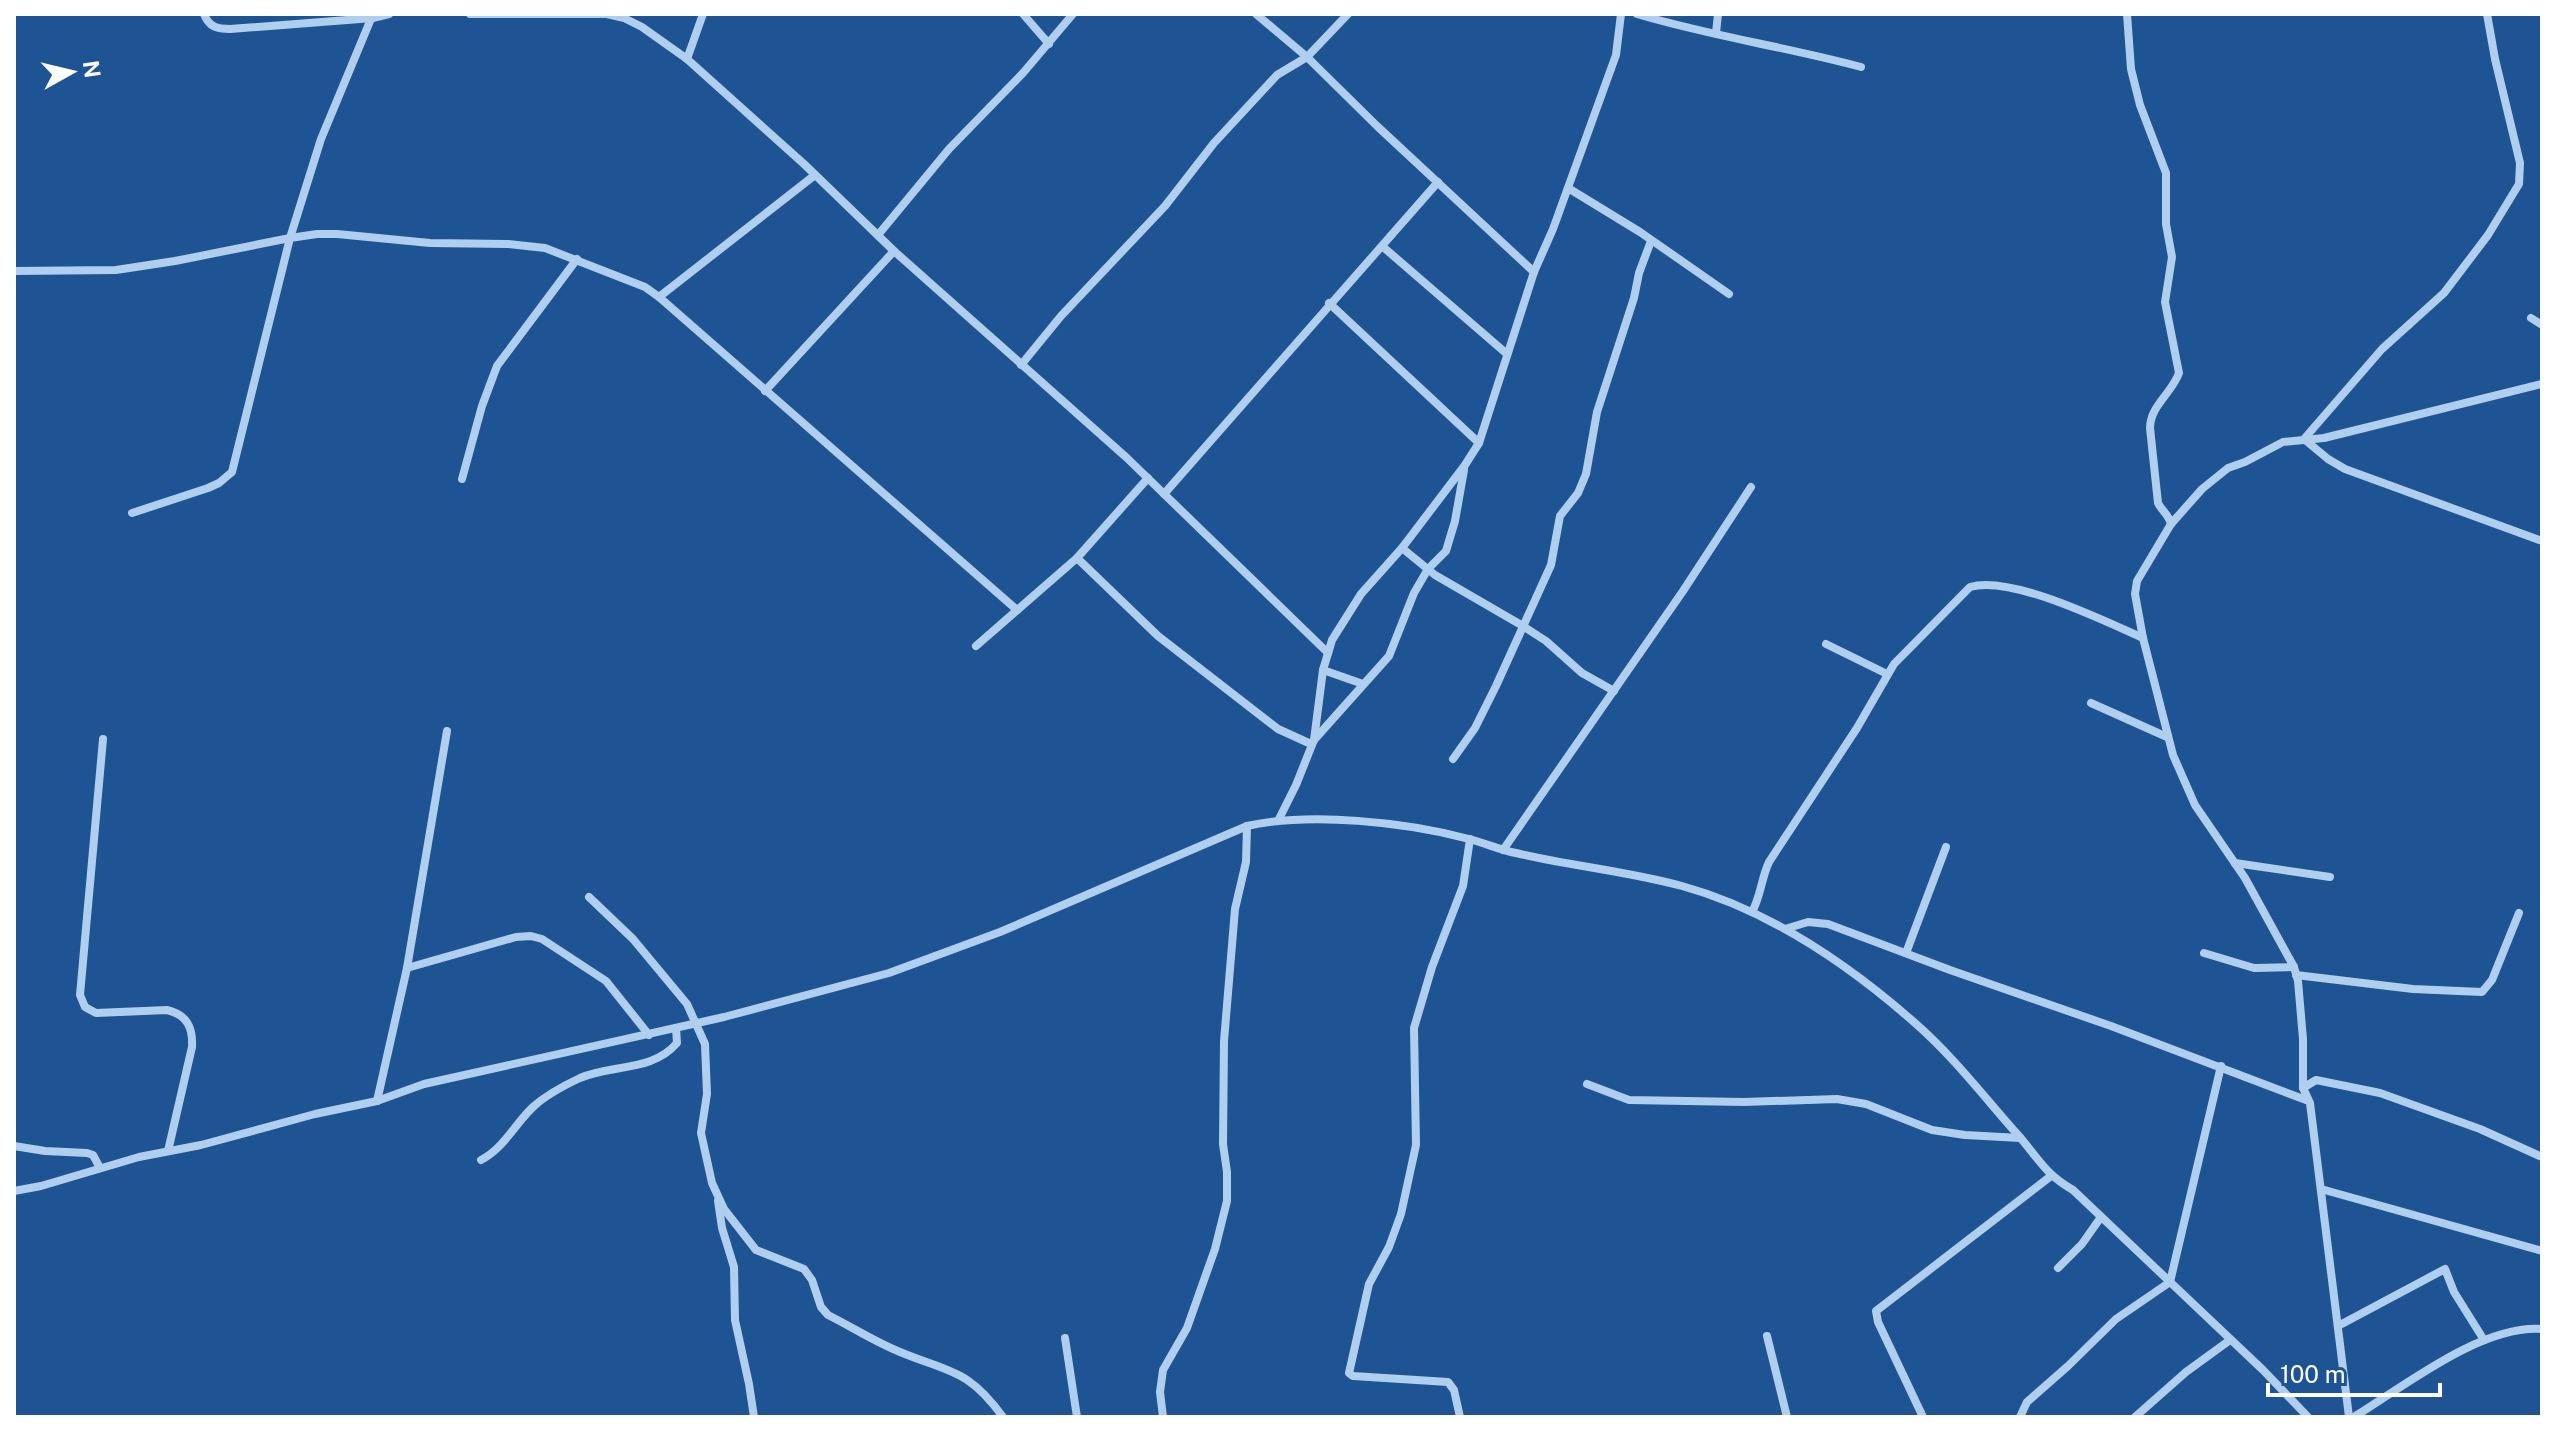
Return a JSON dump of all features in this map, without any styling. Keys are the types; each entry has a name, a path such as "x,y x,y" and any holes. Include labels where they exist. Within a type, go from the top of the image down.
{"street":[{"path":"204,14 209,24 217,29 269,27 389,14"},
{"path":"269,14 269,27"},
{"path":"470,14 607,14 642,27 687,59 894,251 1148,478 1328,653"},
{"path":"687,59 703,14"},
{"path":"1023,14 1049,44"},
{"path":"878,235 949,149 993,106 1073,14"},
{"path":"1256,14 1307,57 1534,272"},
{"path":"1021,365 1061,316 1165,206 1214,143 1277,75 1307,57 1348,14"},
{"path":"1278,821 1313,742 1323,670 1344,619 1361,594 1402,548 1479,443 1534,272 1616,55 1621,14"},
{"path":"1637,14 1861,67"},
{"path":"1716,33 1718,14"},
{"path":"2127,14 2131,69 2140,105 2166,173 2166,224 2172,257 2165,302 2179,373 2154,409 2150,428 2158,503 2171,524"},
{"path":"2304,439 2382,349 2444,293 2488,235 2519,184 2520,163 2487,14"},
{"path":"132,513 208,488 232,472 290,238 321,139 373,16"},
{"path":"659,297 815,175"},
{"path":"1164,494 1438,182"},
{"path":"1568,188 1729,294"},
{"path":"14,271 116,270 327,234 430,243 527,245 577,259 645,287 659,297 1017,610"},
{"path":"1453,759 1475,728 1523,626 1551,565 1560,516 1578,493 1586,474 1597,412 1651,241"},
{"path":"1382,246 1507,354"},
{"path":"765,391 894,251"},
{"path":"462,479 482,406 497,366 577,259"},
{"path":"1329,303 1479,443"},
{"path":"2531,318 2542,325"},
{"path":"2542,384 2324,438 2283,442 2214,477 2171,524 2137,581 2137,608 2167,737 2195,805 2235,863 2295,971 2303,1039 2303,1088 2310,1103 2352,1417 2484,1340 2513,1330 2542,1329"},
{"path":"2304,439 2345,469 2542,541"},
{"path":"1313,742 1389,656 1398,630 1428,569 1446,551 1465,465"},
{"path":"976,646 1077,558 1148,478"},
{"path":"1503,850 1751,487"},
{"path":"1402,548 1466,595 1546,641 1582,673 1614,691"},
{"path":"1077,558 1158,636 1278,729 1313,742"},
{"path":"1752,912 1759,900 1762,877 1769,862 1857,728 1887,674 1959,595 1970,587 1982,583 2001,585 2071,607 2143,638"},
{"path":"1826,644 1887,674"},
{"path":"1323,670 1363,684"},
{"path":"2091,703 2167,737"},
{"path":"377,1101 407,968 447,731"},
{"path":"103,739 80,995 85,1007 96,1013 167,1010 178,1013 189,1024 192,1047 168,1151"},
{"path":"14,1191 377,1101 424,1084 649,1035 870,979 922,963 1247,826 1278,821 1396,825 1671,883 1716,897 1785,929 1874,989 1918,1025 2051,1176 2073,1190 2308,1417"},
{"path":"1163,1417 1160,1392 1163,1370 1187,1328 1215,1249 1227,1201 1223,1144 1224,1041 1235,909 1246,862 1247,826"},
{"path":"1460,1417 1454,1390 1448,1382 1353,1376 1349,1373 1369,1284 1389,1247 1401,1214 1416,1145 1414,1028 1432,967 1463,886 1470,839"},
{"path":"1906,953 1946,847"},
{"path":"2235,863 2330,877"},
{"path":"589,897 633,939 687,1004 705,1044 708,1074 701,1133 734,1267 735,1320 754,1417"},
{"path":"2204,953 2254,968 2413,989 2482,992 2492,980 2519,913"},
{"path":"1785,929 1818,921 2221,1066 2303,1097 2310,1103"},
{"path":"407,968 516,937 542,939 606,981 649,1035"},
{"path":"481,1160 493,1153 535,1105 549,1095 580,1078 662,1058 677,1043 676,1028"},
{"path":"2020,1417 2027,1402 2116,1319 2170,1282 2221,1066"},
{"path":"2303,1088 2316,1080 2380,1093 2480,1129 2542,1157"},
{"path":"1587,1084 1629,1100 1744,1102 1837,1099 1866,1104 1932,1130 2020,1138"},
{"path":"14,1146 87,1153 93,1155 100,1168"},
{"path":"1923,1417 1878,1322 1876,1311 2051,1176"},
{"path":"2321,1189 2542,1251"},
{"path":"717,1196 756,1250 804,1269 812,1280 821,1307 828,1315 898,1351 962,1375 980,1387 1003,1417"},
{"path":"2058,1268 2082,1244 2101,1217"},
{"path":"2338,1326 2445,1269 2454,1292 2484,1340"},
{"path":"1767,1336 1787,1417"},
{"path":"1065,1338 1077,1417"},
{"path":"2135,1417 2186,1372 2230,1340"}]}
